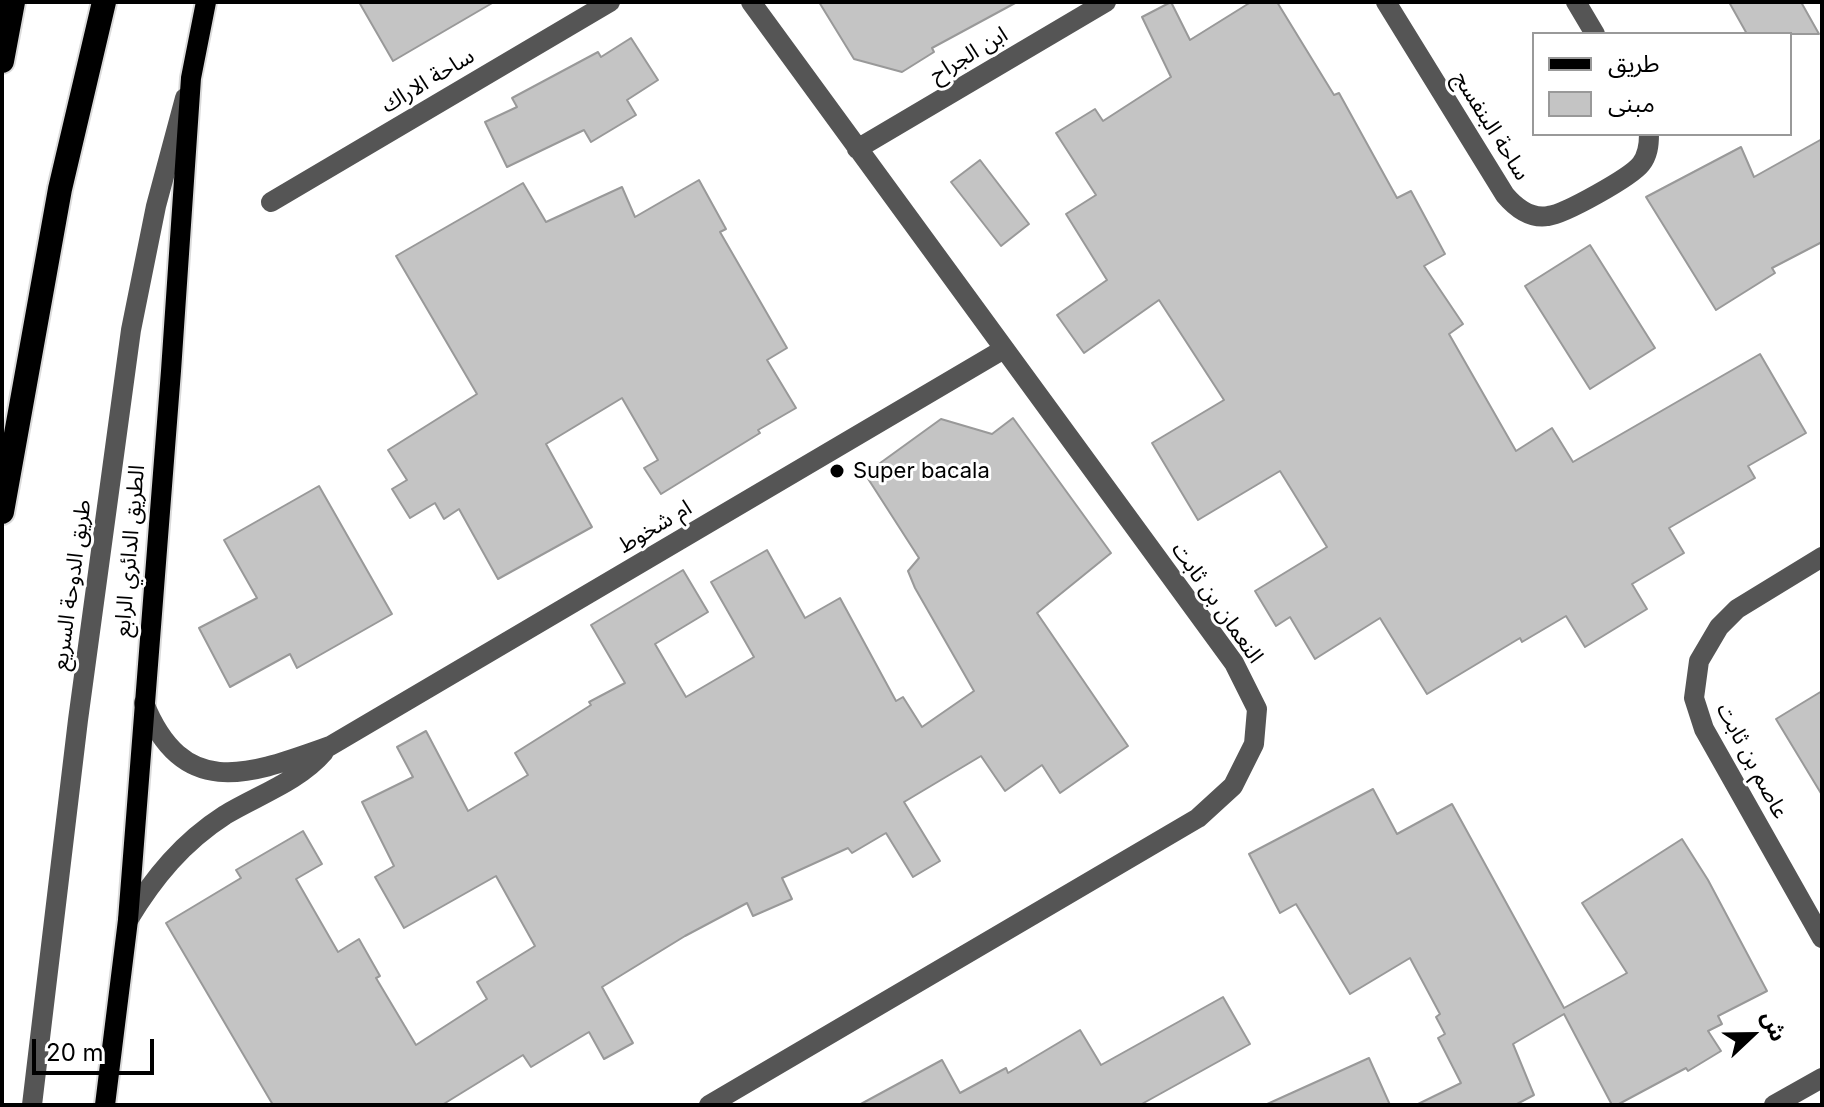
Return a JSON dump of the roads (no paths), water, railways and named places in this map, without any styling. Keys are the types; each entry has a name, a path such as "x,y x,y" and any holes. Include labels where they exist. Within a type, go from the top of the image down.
{"highway":[{"path":"2,61 13,2"},
{"path":"2,512 60,189 104,2"}],"main road":[{"name":"الطريق الدائري الرابع","path":"105,1105 128,920 191,78 206,2"}],"street":[{"name":"ساحة الاراك","path":"271,202 610,2"},
{"name":"النعمان بن ثابت","path":"709,1105 1198,818 1233,786 1254,744 1257,709 1234,663 751,2"},
{"name":"ابن الجراح","path":"857,149 1106,2"},
{"name":"ساحة البنفسج","path":"1386,2 1505,195 1516,207 1531,215 1547,216 1563,211 1632,174 1643,161 1649,136"},
{"path":"1576,2 1594,32"},
{"name":"طريق الدوحة السريع","path":"32,1105 78,720 131,330 156,206 191,78"},
{"name":"ام شخوط","path":"144,703 158,732 181,757 221,773 264,769 330,746 1004,349"},
{"name":"عاصم بن ثابت","path":"1822,557 1737,609 1719,627 1699,661 1694,698 1704,729 1822,938"},
{"name":"ام شخوط","path":"128,920 147,888 170,860 196,836 226,815 300,774 330,746"},
{"path":"1774,1105 1822,1078"}],"place":[{"name":"Super bacala","path":"837,471"}]}
